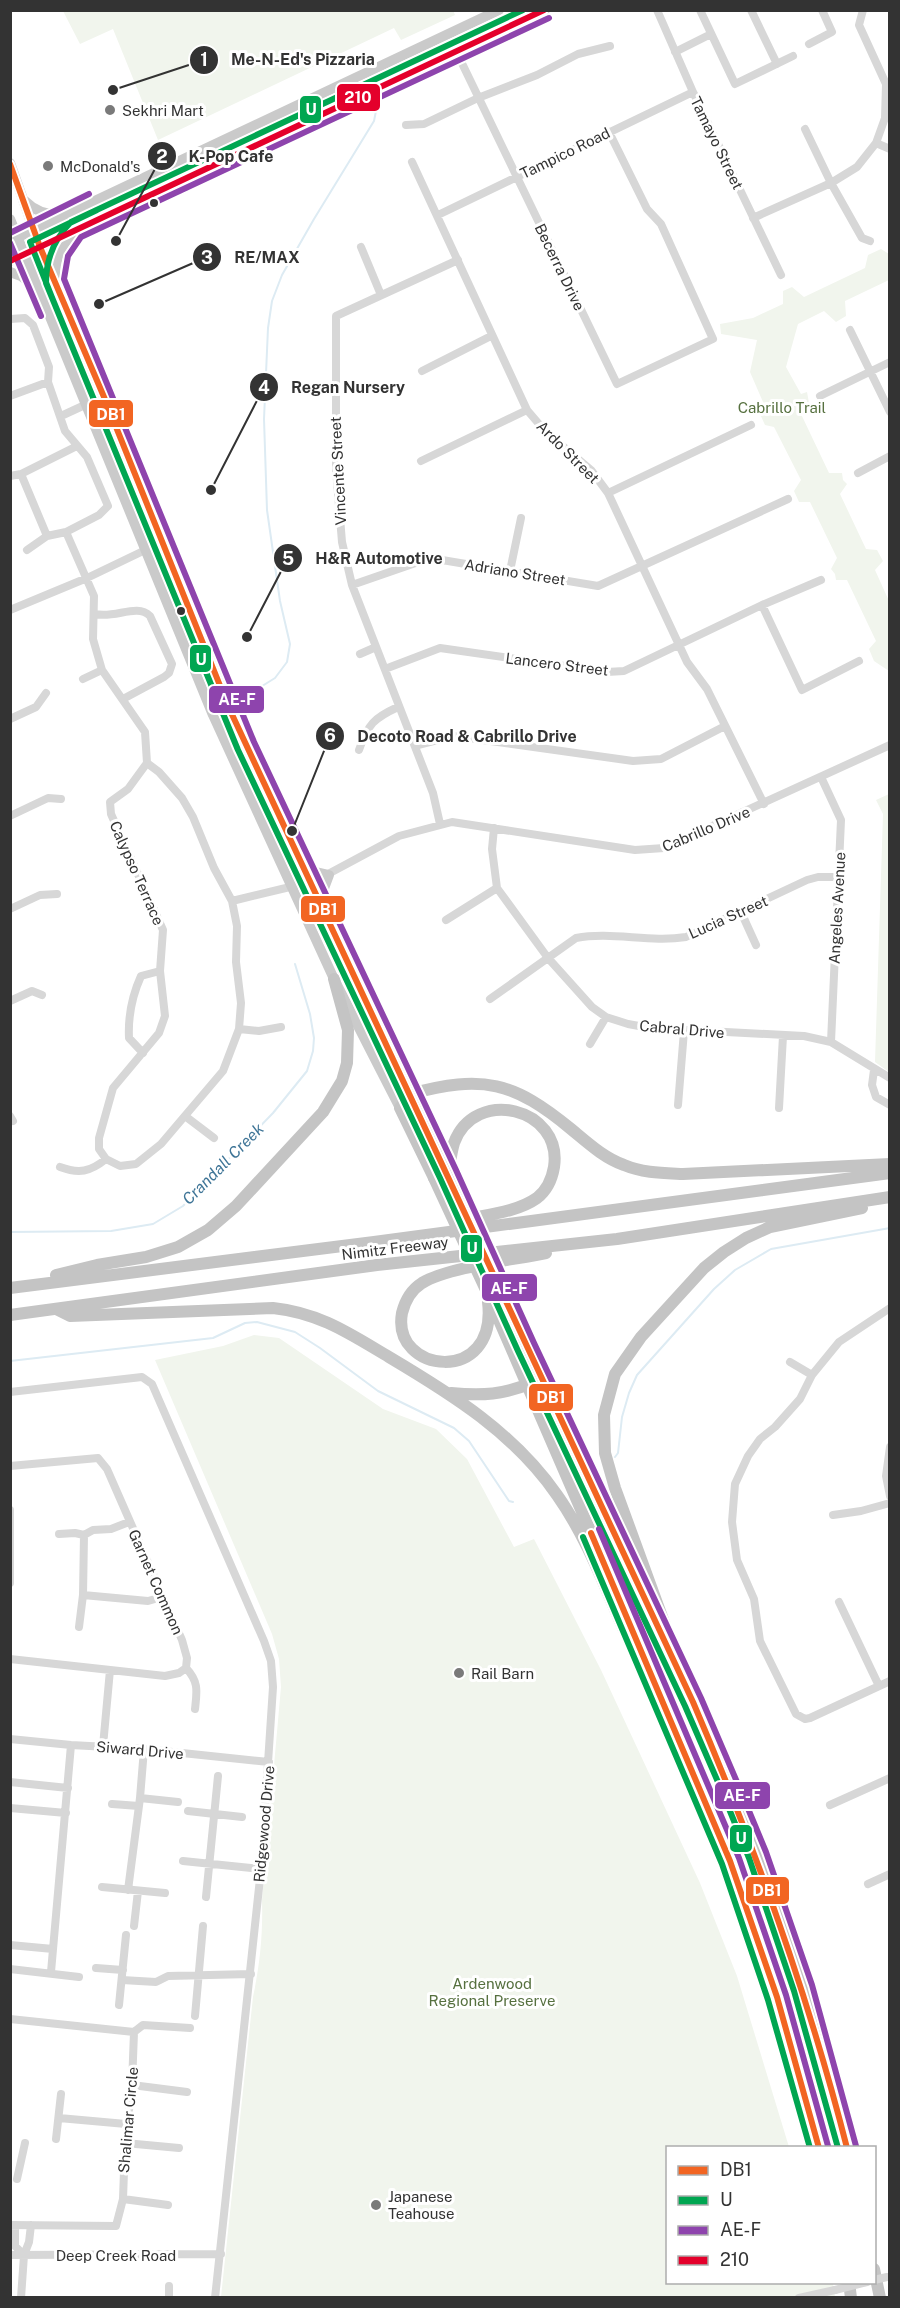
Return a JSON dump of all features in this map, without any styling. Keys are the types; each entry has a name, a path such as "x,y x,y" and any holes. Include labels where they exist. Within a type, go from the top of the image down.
{"highway":[{"path":"10,1287 97,1265 162,1253 194,1240 229,1212 323,1112 342,1081 347,1063 348,1030 334,979"},
{"path":"818,2146 793,2051 751,1920 704,1797 658,1695 631,1625 486,1290 400,1108 410,1094 434,1088 466,1083 499,1087 515,1092 542,1106 609,1159 624,1166 659,1173 890,1164"},
{"path":"410,1094 693,1702 734,1796 781,1923 823,2056 846,2146"},
{"path":"374,1242 526,1204 538,1197 548,1185 555,1160 553,1146 538,1123 527,1115 513,1110 499,1109 485,1112 472,1119 454,1142 448,1174"},
{"name":"Nimitz Freeway","path":"10,1287 374,1242 890,1173"},
{"name":"Nimitz Freeway","path":"10,1314 377,1265 617,1239 890,1197"},
{"path":"693,1702 609,1472 603,1435 604,1415 615,1374 641,1337 704,1268 738,1242 770,1227 890,1201"},
{"path":"486,1290 489,1312 486,1332 480,1344 470,1355 444,1363 430,1360 419,1354 409,1344 403,1332 401,1319 404,1306 409,1294 432,1278 617,1239"},
{"path":"10,1308 125,1293 141,1297"},
{"path":"56,1309 70,1316 273,1308 306,1313 340,1328 450,1393 498,1431 540,1474 562,1503 582,1539 640,1665 658,1695"},
{"path":"450,1393 492,1395 529,1390 543,1383"},
{"path":"876,2278 880,2298"}],"main road":[{"path":"14,239 498,10"},
{"path":"10,261 545,10"},
{"path":"10,163 40,247 229,708 410,1094"},
{"path":"22,198 32,207 46,213 55,215 71,213"},
{"path":"10,219 14,239 24,254 40,291 213,715 334,979 400,1108"},
{"path":"55,280 55,264 58,254 76,230"},
{"path":"10,272 21,276 40,291"},
{"path":"303,869 329,875 323,891 323,909"}],"street":[{"name":"Tamayo Street","path":"657,10 693,92 781,275"},
{"path":"700,10 735,84 793,56"},
{"path":"752,10 777,64"},
{"path":"809,44 832,32 822,10"},
{"path":"753,218 831,183 857,166 876,143 885,118 888,84 860,25 862,11"},
{"path":"675,52 711,34"},
{"path":"406,125 424,124 478,98 537,75 578,54 610,46"},
{"name":"Becerra Drive","path":"457,53 617,384 713,339 661,224 647,209 609,132"},
{"name":"Tampico Road","path":"438,215 693,92"},
{"path":"805,129 831,183 862,238 870,241"},
{"path":"876,143 890,149"},
{"name":"Ardo Street","path":"412,162 527,410 545,431 591,470 608,493 687,662 707,689 764,804"},
{"path":"361,247 381,295"},
{"name":"Vincente Street","path":"440,824 433,793 352,585 342,542 336,469 336,316 458,260"},
{"path":"10,319 25,318 33,325 49,368 48,382 65,431 87,458 108,506 99,515 66,532 47,536 27,550"},
{"path":"850,330 890,412"},
{"path":"422,371 491,336"},
{"path":"820,396 890,362"},
{"path":"10,396 48,382"},
{"path":"61,416 87,404"},
{"path":"422,461 527,410"},
{"path":"608,493 751,425"},
{"path":"10,476 21,474 77,446"},
{"path":"858,473 890,456"},
{"path":"21,474 47,536"},
{"name":"Adriano Street","path":"352,585 430,558 598,586 788,499"},
{"path":"510,571 521,518"},
{"path":"60,1167 74,1172 95,1168 106,1159 120,1166 136,1164 162,1144 223,1071 239,1029 241,1003 236,962 237,926 232,901 214,868 193,817 182,798 159,772 147,763 145,732 102,670 93,639 94,596 66,532"},
{"path":"10,610 87,578 162,542"},
{"name":"Lancero Street","path":"385,669 440,648 607,672 624,671 762,605 821,580"},
{"path":"762,605 802,690 859,661"},
{"path":"95,614 116,615 138,609 145,610 172,664 169,673 164,677 123,699"},
{"path":"360,654 376,647"},
{"path":"83,679 102,670"},
{"path":"10,719 36,707 46,693"},
{"path":"359,750 366,729 380,716 399,707"},
{"path":"415,746 454,736 633,761 661,759 725,726"},
{"name":"Cabrillo Drive","path":"232,901 310,883 399,836 440,824 465,823 650,851 678,844 890,745"},
{"name":"Calypso Terrace","path":"106,1159 99,1149 99,1138 113,1088 159,1033 165,1016 159,970 163,930 111,814 110,802 128,789 147,763"},
{"name":"Angeles Avenue","path":"821,777 841,820 831,1042"},
{"path":"10,816 48,798 61,800"},
{"path":"446,920 496,888 492,849 494,828"},
{"name":"Lucia Street","path":"490,999 576,938 590,935 666,940 686,937 807,880 818,877 839,877"},
{"name":"Cabral Drive","path":"496,888 548,958 580,996 606,1017 628,1024 684,1031 804,1036 831,1042 890,1078"},
{"path":"10,909 40,895 57,894"},
{"path":"741,912 756,945"},
{"path":"143,1053 129,1038 128,1023 141,976 159,970"},
{"path":"10,1001 32,991 42,995"},
{"path":"590,1044 606,1017"},
{"path":"239,1029 259,1031 281,1027"},
{"path":"678,1105 684,1031"},
{"path":"779,1108 783,1036"},
{"path":"874,1070 872,1085 876,1097 890,1105"},
{"path":"185,1116 214,1138"},
{"path":"890,1308 839,1342 812,1375 800,1399 760,1439 748,1456 735,1484 732,1522 737,1560 753,1599 760,1641 796,1714 805,1719 810,1718 890,1681"},
{"path":"790,1362 812,1375"},
{"name":"Ridgewood Drive","path":"10,1392 142,1377 152,1384 271,1661 273,1687 261,1869 215,2298"},
{"path":"890,1448 886,1476 890,1496"},
{"name":"Garnet Common","path":"10,1466 98,1458 107,1469 182,1640 187,1658 186,1668 195,1677 198,1686 195,1709"},
{"path":"833,1515 861,1511 890,1503"},
{"path":"10,1510 10,1583"},
{"path":"59,1534 84,1535 93,1530 111,1529 129,1522"},
{"path":"79,1627 83,1595 84,1535"},
{"path":"83,1595 148,1600 162,1596"},
{"path":"840,1602 879,1686"},
{"path":"10,1659 165,1676 179,1673 186,1668"},
{"path":"103,1746 110,1670"},
{"name":"Siward Drive","path":"10,1739 144,1749 269,1762"},
{"path":"51,1972 71,1745"},
{"path":"134,1926 133,1890 144,1749"},
{"path":"206,1897 218,1776"},
{"path":"830,1805 890,1778"},
{"path":"10,1782 68,1788"},
{"path":"112,1804 178,1802"},
{"path":"10,1808 66,1813"},
{"path":"188,1811 242,1817"},
{"path":"183,1861 261,1869"},
{"path":"868,1884 890,1874"},
{"path":"102,1887 165,1893"},
{"path":"195,2016 203,1926"},
{"path":"119,2005 126,1935"},
{"path":"10,1945 53,1949"},
{"path":"96,1968 156,1982 168,1976 251,1974"},
{"path":"10,1969 79,1977"},
{"path":"10,2019 134,2032 143,2025 190,2028"},
{"name":"Shalimar Circle","path":"13,2225 116,2226 123,2199 126,2124 132,2085 134,2032"},
{"path":"132,2085 187,2092"},
{"path":"56,2139 61,2094"},
{"path":"59,2118 126,2124"},
{"path":"17,2179 25,2143"},
{"path":"125,2143 179,2148"},
{"path":"10,2160 20,2162"},
{"path":"123,2199 168,2205"},
{"path":"13,2225 15,2246 24,2255"},
{"path":"21,2298 24,2255 29,2242 31,2225"},
{"name":"Deep Creek Road","path":"10,2255 221,2254"},
{"path":"799,2298 862,2284"},
{"path":"169,2286 169,2298"}],"green space":[{"path":"453,10 455,15 401,40 394,28 158,140 113,29 80,44 63,11"},
{"name":"Cabrillo Trail","path":"881,249 889,254 889,280 845,301 846,316 836,322 824,311 798,324 786,367 801,394 807,392 809,403 801,414 829,473 842,473 843,480 847,484 840,494 866,549 877,550 883,561 875,570 889,601 889,671 874,661 869,649 876,641 847,580 836,580 831,569 837,558 810,502 799,502 794,491 801,480 774,427 765,425 760,414 763,402 750,372 757,340 721,334 720,324 753,318 783,304 783,291 792,287 804,297 865,268 868,255"},
{"path":"889,794 889,1072 875,1062 883,814 876,800"},
{"name":"Ardenwood Regional Preserve","path":"254,1335 279,1338 383,1409 436,1429 467,1459 514,1547 534,1539 601,1670 700,1883 737,1976 789,2146 666,2146 666,2284 833,2284 835,2297 221,2297 253,1997 258,1973 262,1900 281,1687 279,1659 272,1634 155,1360 223,1346"}],"waterway":[{"name":"Crandall Creek","path":"238,701 275,678 287,662 290,644 280,601 267,510 264,419 268,328 272,301 282,275 374,121 377,106"},
{"path":"274,557 289,555"},
{"name":"Crandall Creek","path":"10,1232 111,1231 153,1224 183,1206 273,1113 307,1071 314,1038 310,1014 295,964"},
{"path":"615,1457 618,1453 622,1417 637,1375 714,1289 735,1270 771,1249 890,1228"},
{"path":"10,1361 213,1338 245,1323 257,1322 295,1332 378,1391 454,1428 469,1441 509,1501 513,1502"}],"transit line":[{"name":"U","path":"523,10 71,222 60,235 52,250 46,283 238,750 440,1178 518,1351 685,1706 721,1789 749,1858 794,1991 837,2146"},
{"name":"210","path":"10,261 544,10"},
{"name":"AE-F","path":"549,18 81,237 68,256 64,279 254,742 456,1170 534,1343 701,1698 737,1782 766,1852 812,1985 856,2146"},
{"name":"DB1","path":"10,164 40,247 104,397 229,708 693,1702 716,1756 779,1922 815,2034 846,2146"},
{"name":"AE-F","path":"10,233 89,194"},
{"name":"U","path":"57,310 30,242 97,210"},
{"name":"AE-F","path":"10,243 41,316"},
{"name":"AE-F","path":"599,1529 739,1858 786,1995 828,2146"},
{"name":"DB1","path":"591,1533 730,1861 777,1997 818,2146"},
{"name":"U","path":"583,1537 722,1864 768,2000 809,2146"}],"place":[{"name":"Me-N-Ed's Pizzaria","path":"113,90"},
{"name":"Sekhri Mart","path":"110,110"},
{"name":"McDonald's","path":"48,166"},
{"name":"K-Pop Cafe","path":"116,241"},
{"name":"RE/MAX","path":"99,304"},
{"name":"Regan Nursery","path":"211,490"},
{"name":"H&R Automotive","path":"247,637"},
{"name":"Decoto Road & Cabrillo Drive","path":"292,831"},
{"name":"Rail Barn","path":"459,1673"},
{"name":"Japanese Teahouse","path":"376,2205"}]}
